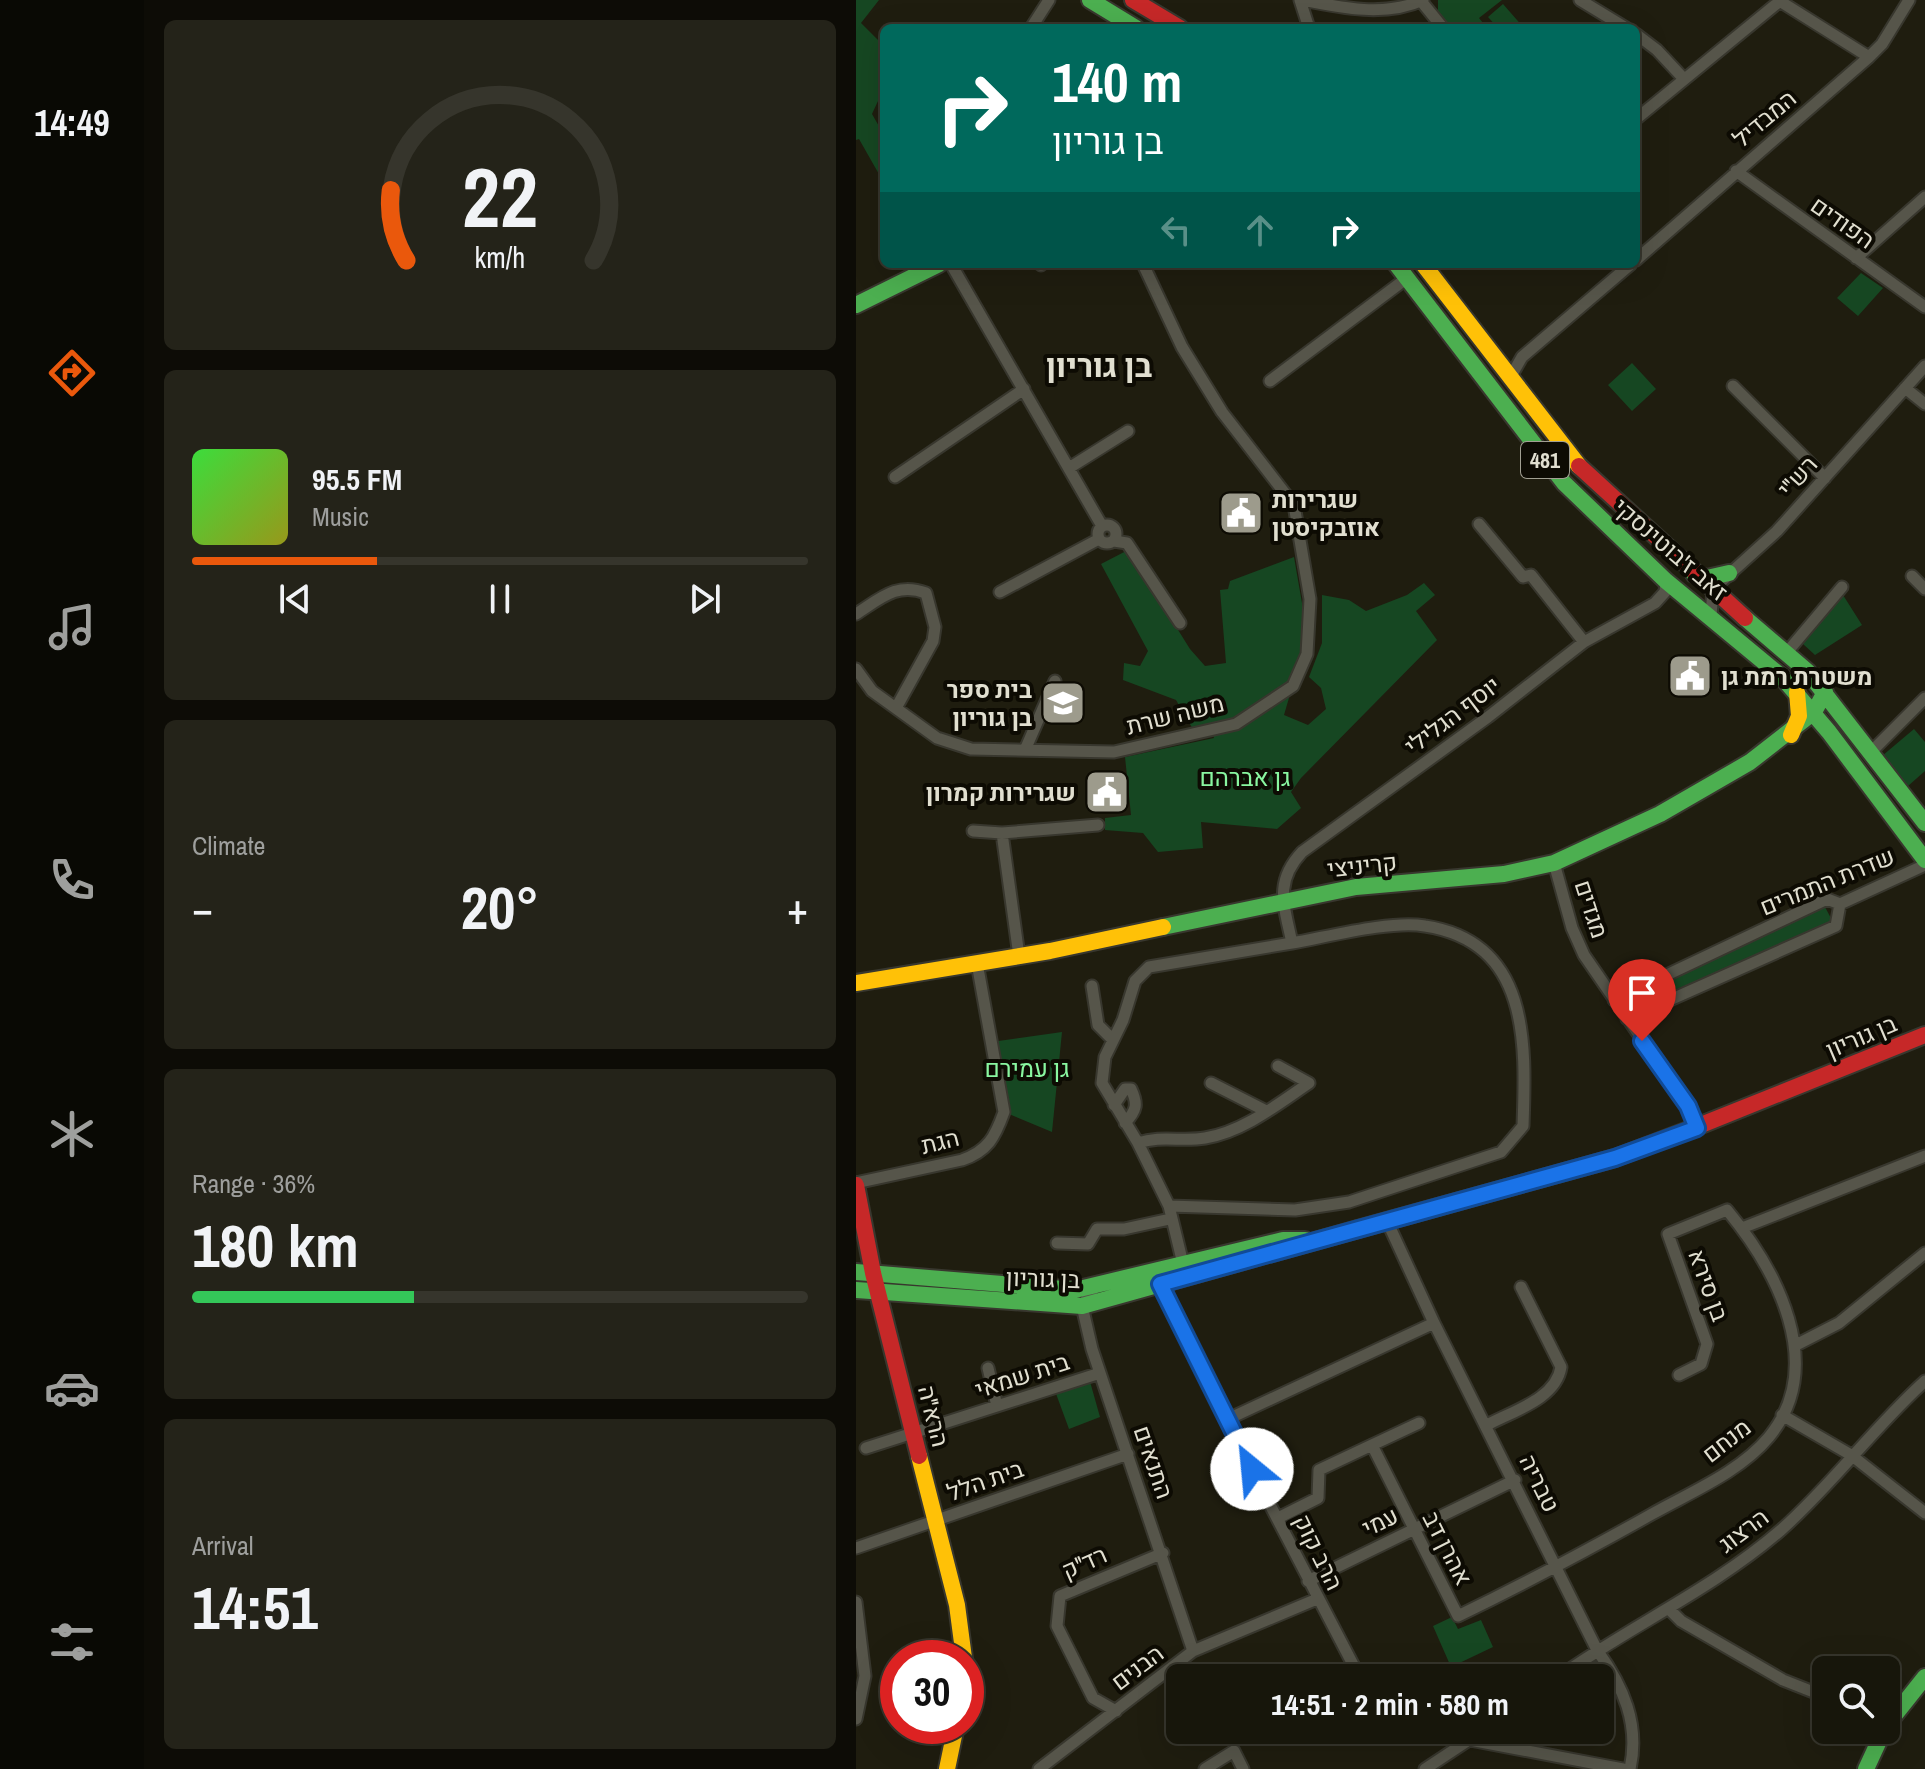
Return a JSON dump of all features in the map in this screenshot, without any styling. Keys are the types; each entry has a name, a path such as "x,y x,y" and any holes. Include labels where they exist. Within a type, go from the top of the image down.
{"main road":[{"path":"1090,0 1106,5 1131,24"},
{"path":"1133,0 1173,24"},
{"path":"856,305 931,268"},
{"name":"זאב ז'בוטינסקי","path":"1399,268 1564,483 1666,581 1797,692 1925,862"},
{"name":"זאב ז'בוטינסקי","path":"1426,268 1590,478 1694,574 1788,651 1825,692 1925,823"},
{"path":"1694,574 1707,578 1729,573"},
{"path":"1791,735 1799,716 1797,692"},
{"name":"קריניצי","path":"856,983 1019,956 1360,886 1478,879 1554,863 1658,817 1791,735 1815,715 1825,692"},
{"path":"1791,735 1815,730 1829,732"},
{"name":"בן גוריון","path":"856,1290 1082,1306 1185,1270 1285,1252 1314,1240 1615,1158 1817,1081 1925,1035"},
{"name":"בן גוריון","path":"1817,1081 1925,1046"},
{"name":"הרא\"ה","path":"856,1187 868,1247 862,1270 878,1292 957,1605 962,1640"},
{"name":"בן גוריון","path":"862,1270 1075,1290 1157,1278"},
{"path":"1900,1708 1925,1677"},
{"path":"947,1769 952,1744"},
{"path":"1866,1769 1877,1744"}],"street":[{"path":"1034,24 1049,0"},
{"path":"1308,24 1302,0 1370,10 1406,7 1422,1 1440,24"},
{"path":"1580,0 1619,24"},
{"path":"1640,116 1779,0 1869,57"},
{"name":"המבדיל","path":"1640,255 1869,57 1882,44 1909,0"},
{"path":"1640,37 1684,79"},
{"name":"הפודים","path":"1736,171 1925,307"},
{"path":"1856,258 1925,197"},
{"path":"953,268 1102,526 1099,539 1000,592"},
{"name":"משה שרת","path":"856,669 872,691 937,738 971,749 1114,752 1236,724 1293,686 1307,654 1310,599 1294,505 1222,412 1182,347 1145,268"},
{"path":"1510,378 1522,357 1626,268"},
{"path":"1270,381 1407,278"},
{"name":"רש\"י","path":"1713,589 1777,531 1925,366"},
{"path":"1733,386 1825,478"},
{"path":"1905,388 1925,404"},
{"path":"895,477 1024,389"},
{"path":"1069,468 1128,431"},
{"path":"1479,524 1523,577 1531,575 1584,642"},
{"path":"1102,526 1114,527 1117,536 1114,541"},
{"path":"1099,539 1106,543 1127,543 1180,623"},
{"path":"1912,576 1925,589"},
{"name":"יוסף הגלילי","path":"1283,900 1286,869 1302,852 1488,717 1584,642 1655,603 1663,596 1666,581"},
{"path":"856,614 897,588 910,587 926,593 935,627 933,641 896,708"},
{"path":"1788,651 1842,587"},
{"path":"1711,616 1713,589"},
{"path":"1025,750 1055,681"},
{"path":"1871,752 1925,698"},
{"path":"973,831 1002,833 1098,825"},
{"path":"1002,833 1019,956"},
{"name":"שדרת התמרים","path":"1614,1000 1827,899 1840,904 1925,862"},
{"name":"מגדים","path":"1554,863 1577,943 1688,1106 1697,1128"},
{"path":"1283,900 1292,943"},
{"path":"1627,1019 1836,926 1840,904"},
{"path":"1169,1206 1295,1210 1349,1202 1501,1152 1523,1126 1519,1008 1502,968 1466,940 1424,925 1149,967 1135,981 1105,1057 1102,1083 1138,1143 1169,1206 1185,1270"},
{"name":"הגת","path":"856,1187 962,1160 978,1154 996,1135 1004,1112 977,963"},
{"path":"1092,986 1098,1025 1113,1040"},
{"path":"1138,1143 1168,1138 1190,1141 1211,1138 1266,1111 1309,1083 1278,1066"},
{"path":"1211,1083 1266,1111"},
{"path":"1114,1105 1125,1089 1131,1089 1137,1101 1135,1112 1125,1123"},
{"path":"1742,1228 1925,1156"},
{"name":"בן סירא","path":"1679,1375 1701,1364 1707,1344 1668,1234 1727,1210 1742,1228"},
{"path":"1057,1243 1088,1244 1097,1229 1124,1229 1170,1219"},
{"name":"טבריה","path":"1387,1221 1434,1323 1515,1480 1597,1650 1614,1674 1630,1712 1634,1732 1630,1769"},
{"name":"מנחם","path":"1556,1568 1743,1460 1769,1436 1782,1415 1791,1388 1796,1345 1788,1313 1774,1279 1742,1228"},
{"path":"1796,1345 1839,1323 1925,1253"},
{"name":"הרב קוק","path":"1157,1278 1226,1420 1352,1664"},
{"path":"1487,1425 1550,1391 1559,1379 1561,1367 1521,1287"},
{"path":"1082,1306 1094,1288"},
{"name":"התנאים","path":"1082,1306 1100,1373 1163,1553 1193,1651"},
{"path":"1226,1420 1434,1323"},
{"path":"988,1368 997,1406"},
{"name":"בית שמאי","path":"866,1448 1100,1373"},
{"name":"הרצוג","path":"1577,1664 1669,1609 1781,1530 1823,1491 1851,1455 1925,1381"},
{"path":"1782,1415 1851,1455 1925,1513"},
{"path":"1278,1518 1318,1498 1319,1470 1419,1423"},
{"name":"אהרן דב","path":"1372,1445 1458,1616 1556,1568"},
{"name":"בית הלל","path":"856,1548 1128,1454"},
{"name":"עמי","path":"1308,1581 1515,1480"},
{"name":"רד\"ק","path":"1116,1711 1093,1698 1057,1626 1060,1596 1163,1553"},
{"name":"הבנים","path":"1039,1769 1193,1651 1317,1599"},
{"path":"856,1602 865,1676 856,1719"},
{"path":"1669,1609 1681,1621 1783,1680 1812,1691"},
{"path":"1425,1769 1464,1744"},
{"path":"1489,1744 1596,1767 1623,1769"},
{"path":"1205,1769 1234,1751 1243,1769"}],"green space":[{"path":"856,0 879,0 861,23 880,42 880,97 872,114 880,128 880,176 859,139 856,140"},
{"path":"1438,0 1502,0 1479,18 1484,24 1448,24 1438,13"},
{"path":"1503,4 1520,24 1494,24 1488,17"},
{"path":"1861,273 1883,288 1858,316 1837,298"},
{"path":"1632,363 1656,389 1632,411 1608,385"},
{"name":"גן אברהם","path":"1128,550 1190,649 1205,666 1226,663 1220,590 1228,589 1230,581 1294,557 1302,603 1303,650 1284,715 1308,725 1326,709 1321,688 1309,677 1322,643 1322,595 1349,600 1366,611 1407,595 1424,583 1435,595 1416,611 1437,640 1301,778 1291,792 1301,808 1277,829 1201,822 1203,848 1158,852 1143,833 1105,830 1105,818 1131,815 1125,757 1214,738 1210,726 1194,731 1176,700 1123,680 1124,663 1140,666 1148,651 1101,564"},
{"path":"1843,595 1862,625 1815,655 1803,644"},
{"path":"1914,729 1925,742 1925,771 1908,786 1882,756"},
{"path":"1825,907 1833,922 1647,1002 1637,992"},
{"name":"גן עמירם","path":"1062,1032 1052,1132 1004,1112 991,1042"},
{"path":"1089,1378 1100,1417 1069,1429 1055,1391"},
{"path":"1452,1617 1458,1629 1481,1620 1493,1647 1457,1664 1450,1664 1433,1626"}],"traffic: fast":[{"path":"1090,0 1129,24"},
{"path":"856,305 931,268"},
{"path":"1399,268 1564,483 1666,581 1782,677 1829,732 1925,860"},
{"path":"1694,574 1707,578 1729,573"},
{"path":"1745,618 1807,671 1925,823"},
{"path":"1163,927 1356,887 1504,874 1554,863 1660,814 1750,762 1814,712 1825,692"},
{"path":"856,1290 1082,1306 1358,1229"},
{"path":"856,1272 1075,1290 1283,1240 1305,1240"},
{"path":"1900,1708 1925,1677"},
{"path":"1866,1769 1878,1744"}],"traffic: slow":[{"path":"1426,268 1579,466"},
{"path":"1791,735 1799,716 1797,692"},
{"path":"856,983 1050,951 1163,927"},
{"path":"1358,1229 1615,1158 1691,1129"},
{"path":"919,1456 957,1605 962,1640"},
{"path":"947,1769 952,1744"}],"traffic: jam":[{"path":"1133,0 1173,24"},
{"path":"1579,466 1745,618"},
{"path":"1691,1129 1925,1035"},
{"path":"856,1185 873,1273 919,1456"}],"place":[{"name":"שגרירות אוזבקיסטן","path":"1241,513"},
{"name":"משטרת רמת גן","path":"1690,676"},
{"name":"בית ספר בן גוריון","path":"1063,703"},
{"name":"שגרירות קמרון","path":"1107,792"}],"district":[{"name":"בן גוריון","path":"1099,365"}],"route":[{"path":"1252,1469 1160,1284 1285,1252 1314,1240 1615,1158 1697,1128 1688,1106 1642,1041"}]}
